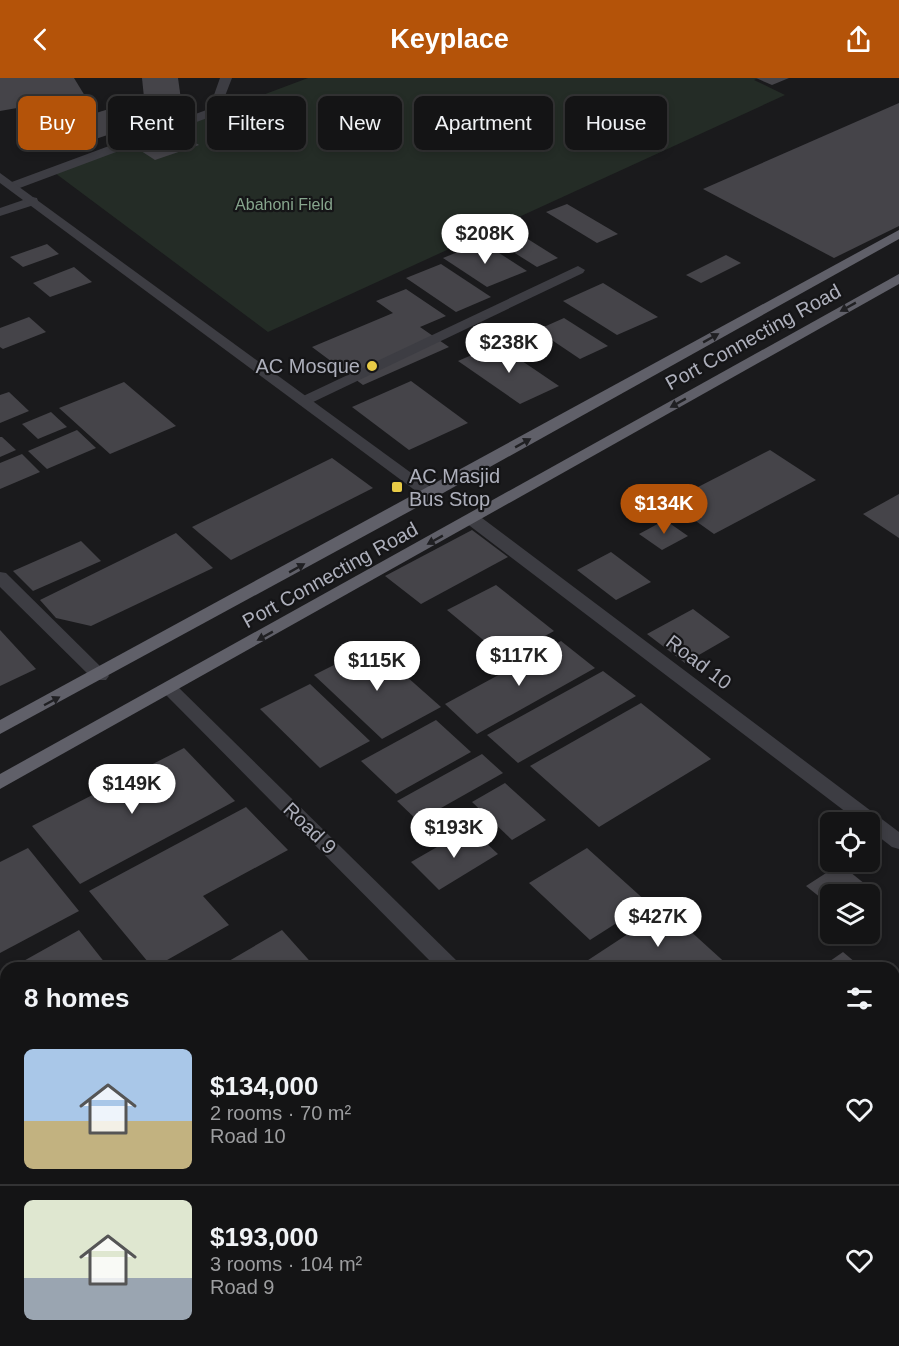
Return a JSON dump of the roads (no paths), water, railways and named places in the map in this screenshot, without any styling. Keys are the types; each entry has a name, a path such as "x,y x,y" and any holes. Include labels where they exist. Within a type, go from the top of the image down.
{"highway":[{"name":"Port Connecting Road","path":"0,728 100,676 430,495 899,234"},
{"name":"Port Connecting Road","path":"0,782 170,689 899,278"}],"street":[{"path":"13,186 214,111 226,78"},
{"path":"0,177 430,495"},
{"path":"0,212 32,201"},
{"path":"304,401 578,270"},
{"name":"Road 10","path":"472,519 899,842"},
{"path":"0,576 100,676"},
{"name":"Road 9","path":"170,689 445,962"}],"place":[{"name":"AC Mosque","path":"372,366"},
{"name":"AC Masjid Bus Stop","path":"397,487"}],"park label":[{"name":"Abahoni Field","path":"284,204"}]}
